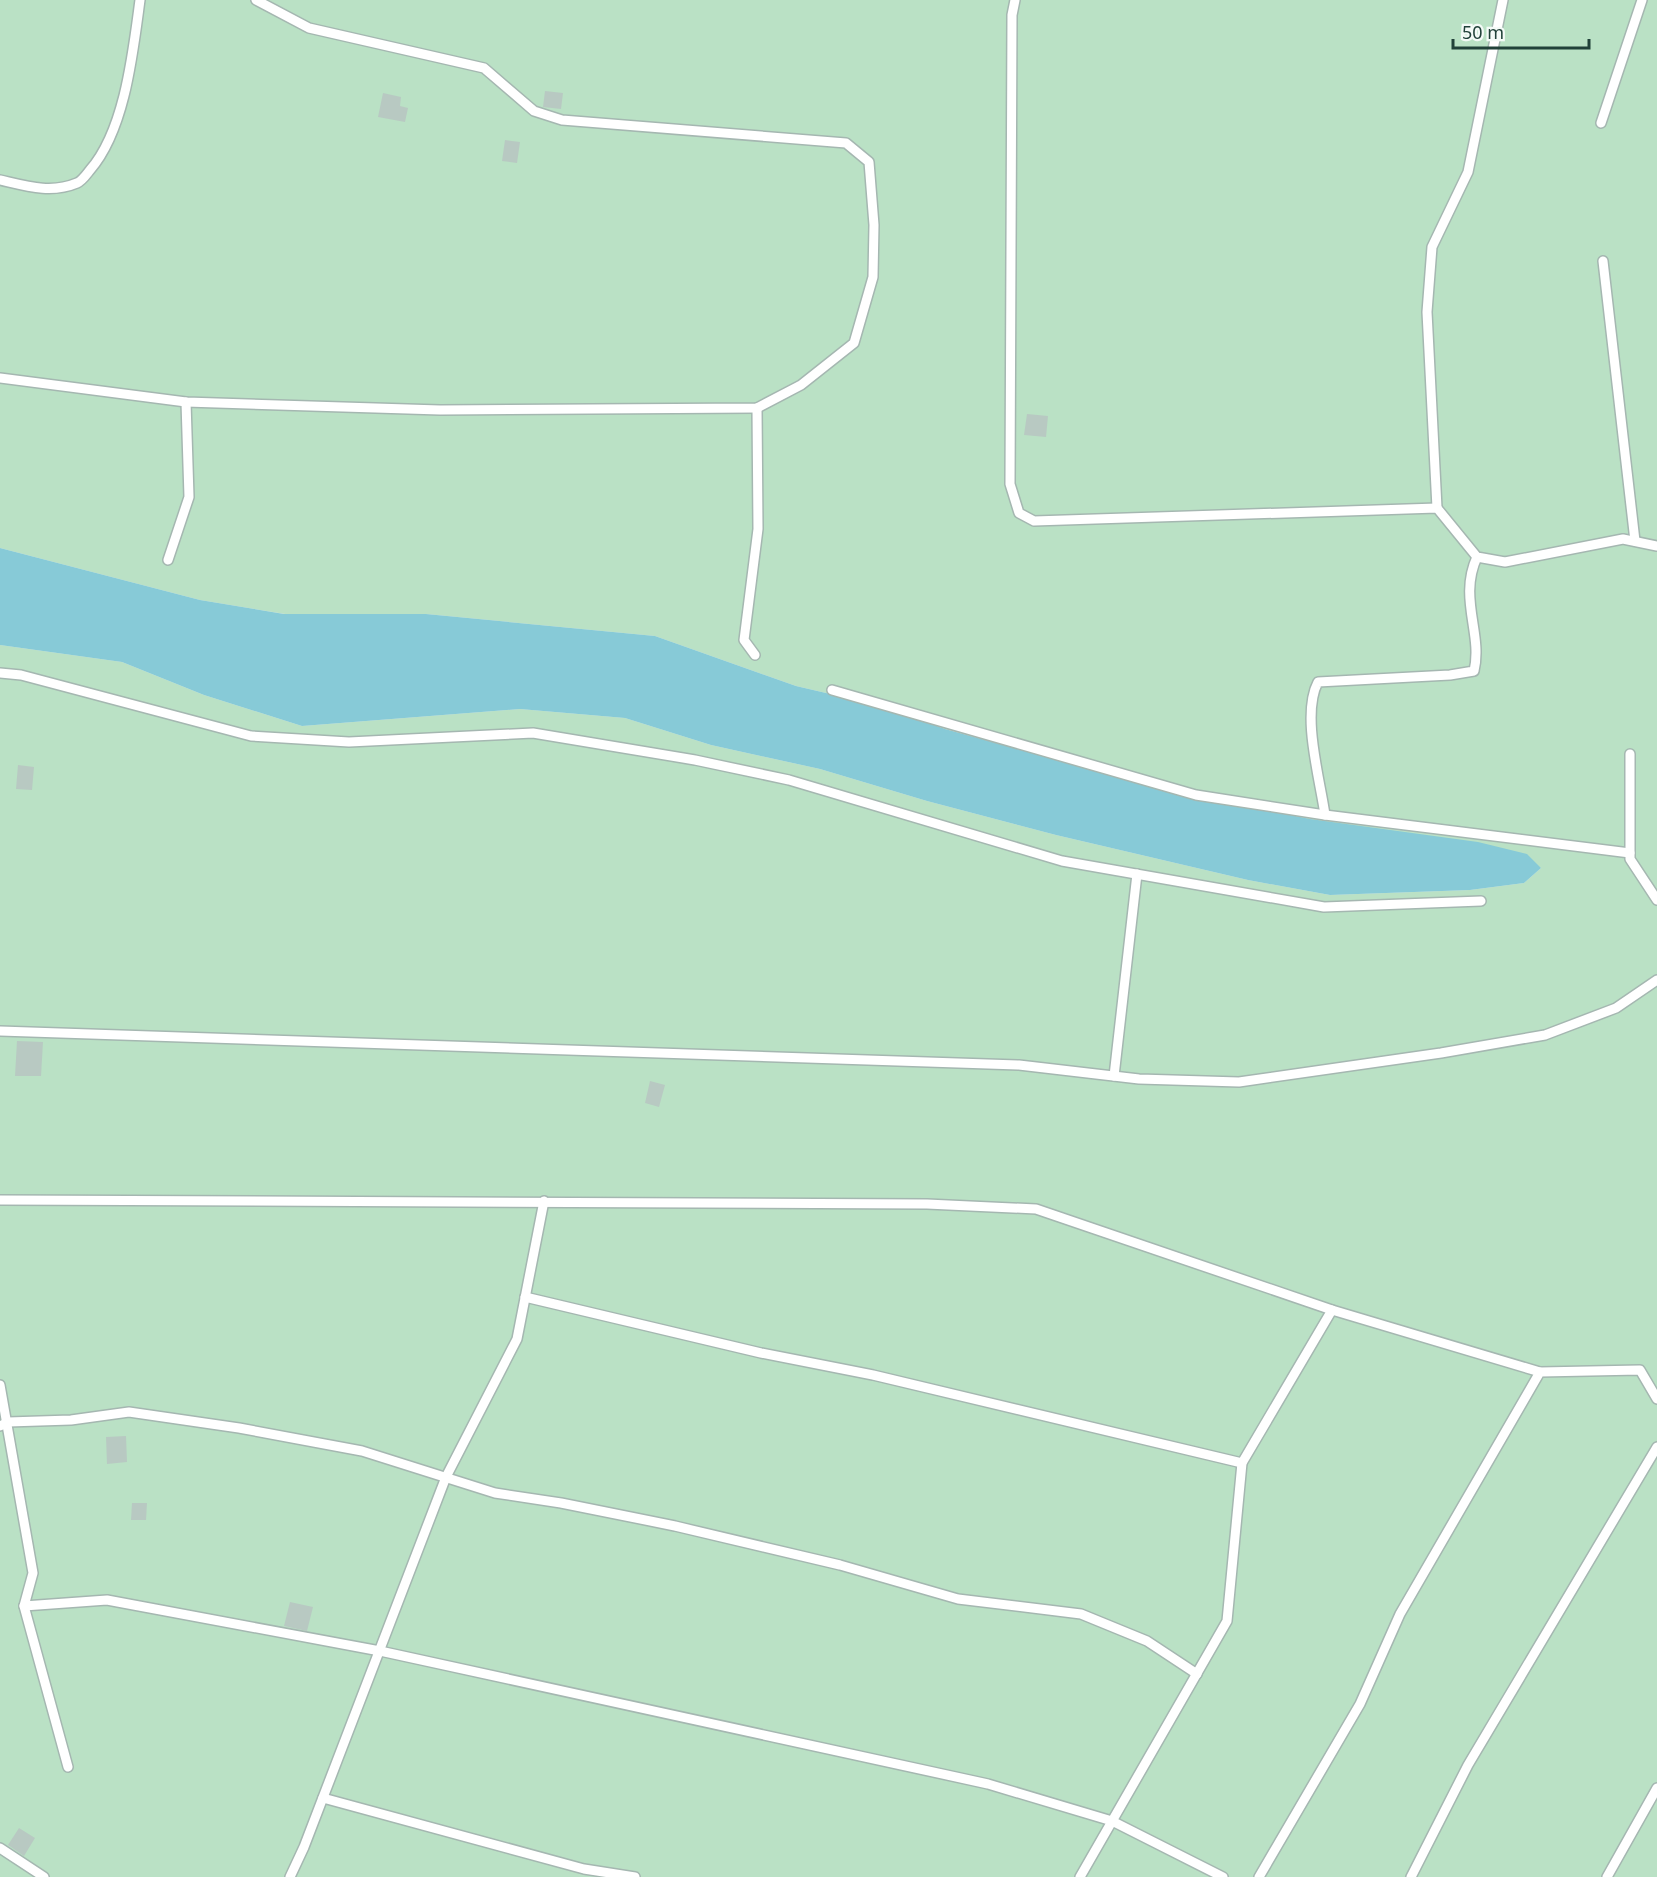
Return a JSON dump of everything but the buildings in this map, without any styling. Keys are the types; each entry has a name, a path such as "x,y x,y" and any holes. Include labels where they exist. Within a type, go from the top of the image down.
{"lane":[{"path":"0,180 41,190 79,183 104,154 122,99 140,0"},
{"path":"0,378 186,402 440,410 757,408 801,386 854,343 873,278 874,225 869,162 846,142 562,120 534,111 484,68 309,28 256,0"},
{"path":"1015,0 1012,27 1010,484 1019,513 1034,521 1437,508"},
{"path":"1503,0 1468,172 1432,247 1427,312 1437,508 1477,557 1505,562 1623,539 1657,546"},
{"path":"1601,123 1642,0"},
{"path":"1604,261 1635,541"},
{"path":"168,560 189,497 186,402"},
{"path":"755,655 744,640 758,529 757,408"},
{"path":"1325,815 1311,717 1311,695 1318,682 1450,675 1474,671 1477,657 1469,605 1472,568 1477,557"},
{"path":"0,673 21,675 251,736 349,742 533,733 695,760 789,780 1062,861 1324,908 1481,901"},
{"path":"832,690 1196,795 1325,815 1630,853"},
{"path":"1630,754 1630,859 1657,900"},
{"path":"1114,1076 1137,874"},
{"path":"0,1031 983,1064 1114,1076 1239,1082 1545,1035 1616,1008 1657,980"},
{"path":"0,1200 927,1204 1036,1209 1332,1310 1540,1372 1640,1371 1657,1399"},
{"path":"290,1877 380,1652 446,1477 517,1339 544,1202"},
{"path":"525,1297 761,1353 873,1375 1242,1463"},
{"path":"1080,1877 1227,1621 1242,1463 1332,1310"},
{"path":"1259,1877 1360,1704 1400,1614 1540,1372"},
{"path":"0,1385 4,1424 33,1573 24,1606 68,1767"},
{"path":"4,1424 71,1420 129,1412 164,1416 362,1451 495,1493 561,1503 675,1526 829,1563 958,1599 1081,1614 1147,1641 1197,1674"},
{"path":"1412,1877 1468,1765 1657,1447"},
{"path":"24,1606 107,1600 380,1652 988,1784 1112,1821 1223,1877"},
{"path":"1607,1877 1657,1788"},
{"path":"323,1798 584,1869 635,1877"},
{"path":"0,1848 45,1877"}],"green space":[{"path":"0,0 1657,0 1657,1877 0,1877 0,645 122,662 204,695 302,726 520,709 625,718 711,745 820,769 927,801 1056,835 1248,880 1330,895 1470,890 1524,883 1541,868 1160,788 945,729 886,707 796,686 655,636 426,614 285,614 200,600 0,548"}],"water":[{"path":"0,548 200,600 284,614 426,614 655,636 796,686 886,707 945,729 1160,788 1310,819 1478,842 1527,854 1541,868 1524,883 1470,890 1330,895 1248,880 1056,835 927,801 820,769 711,745 625,718 520,709 302,726 204,695 122,662 0,645"}]}
